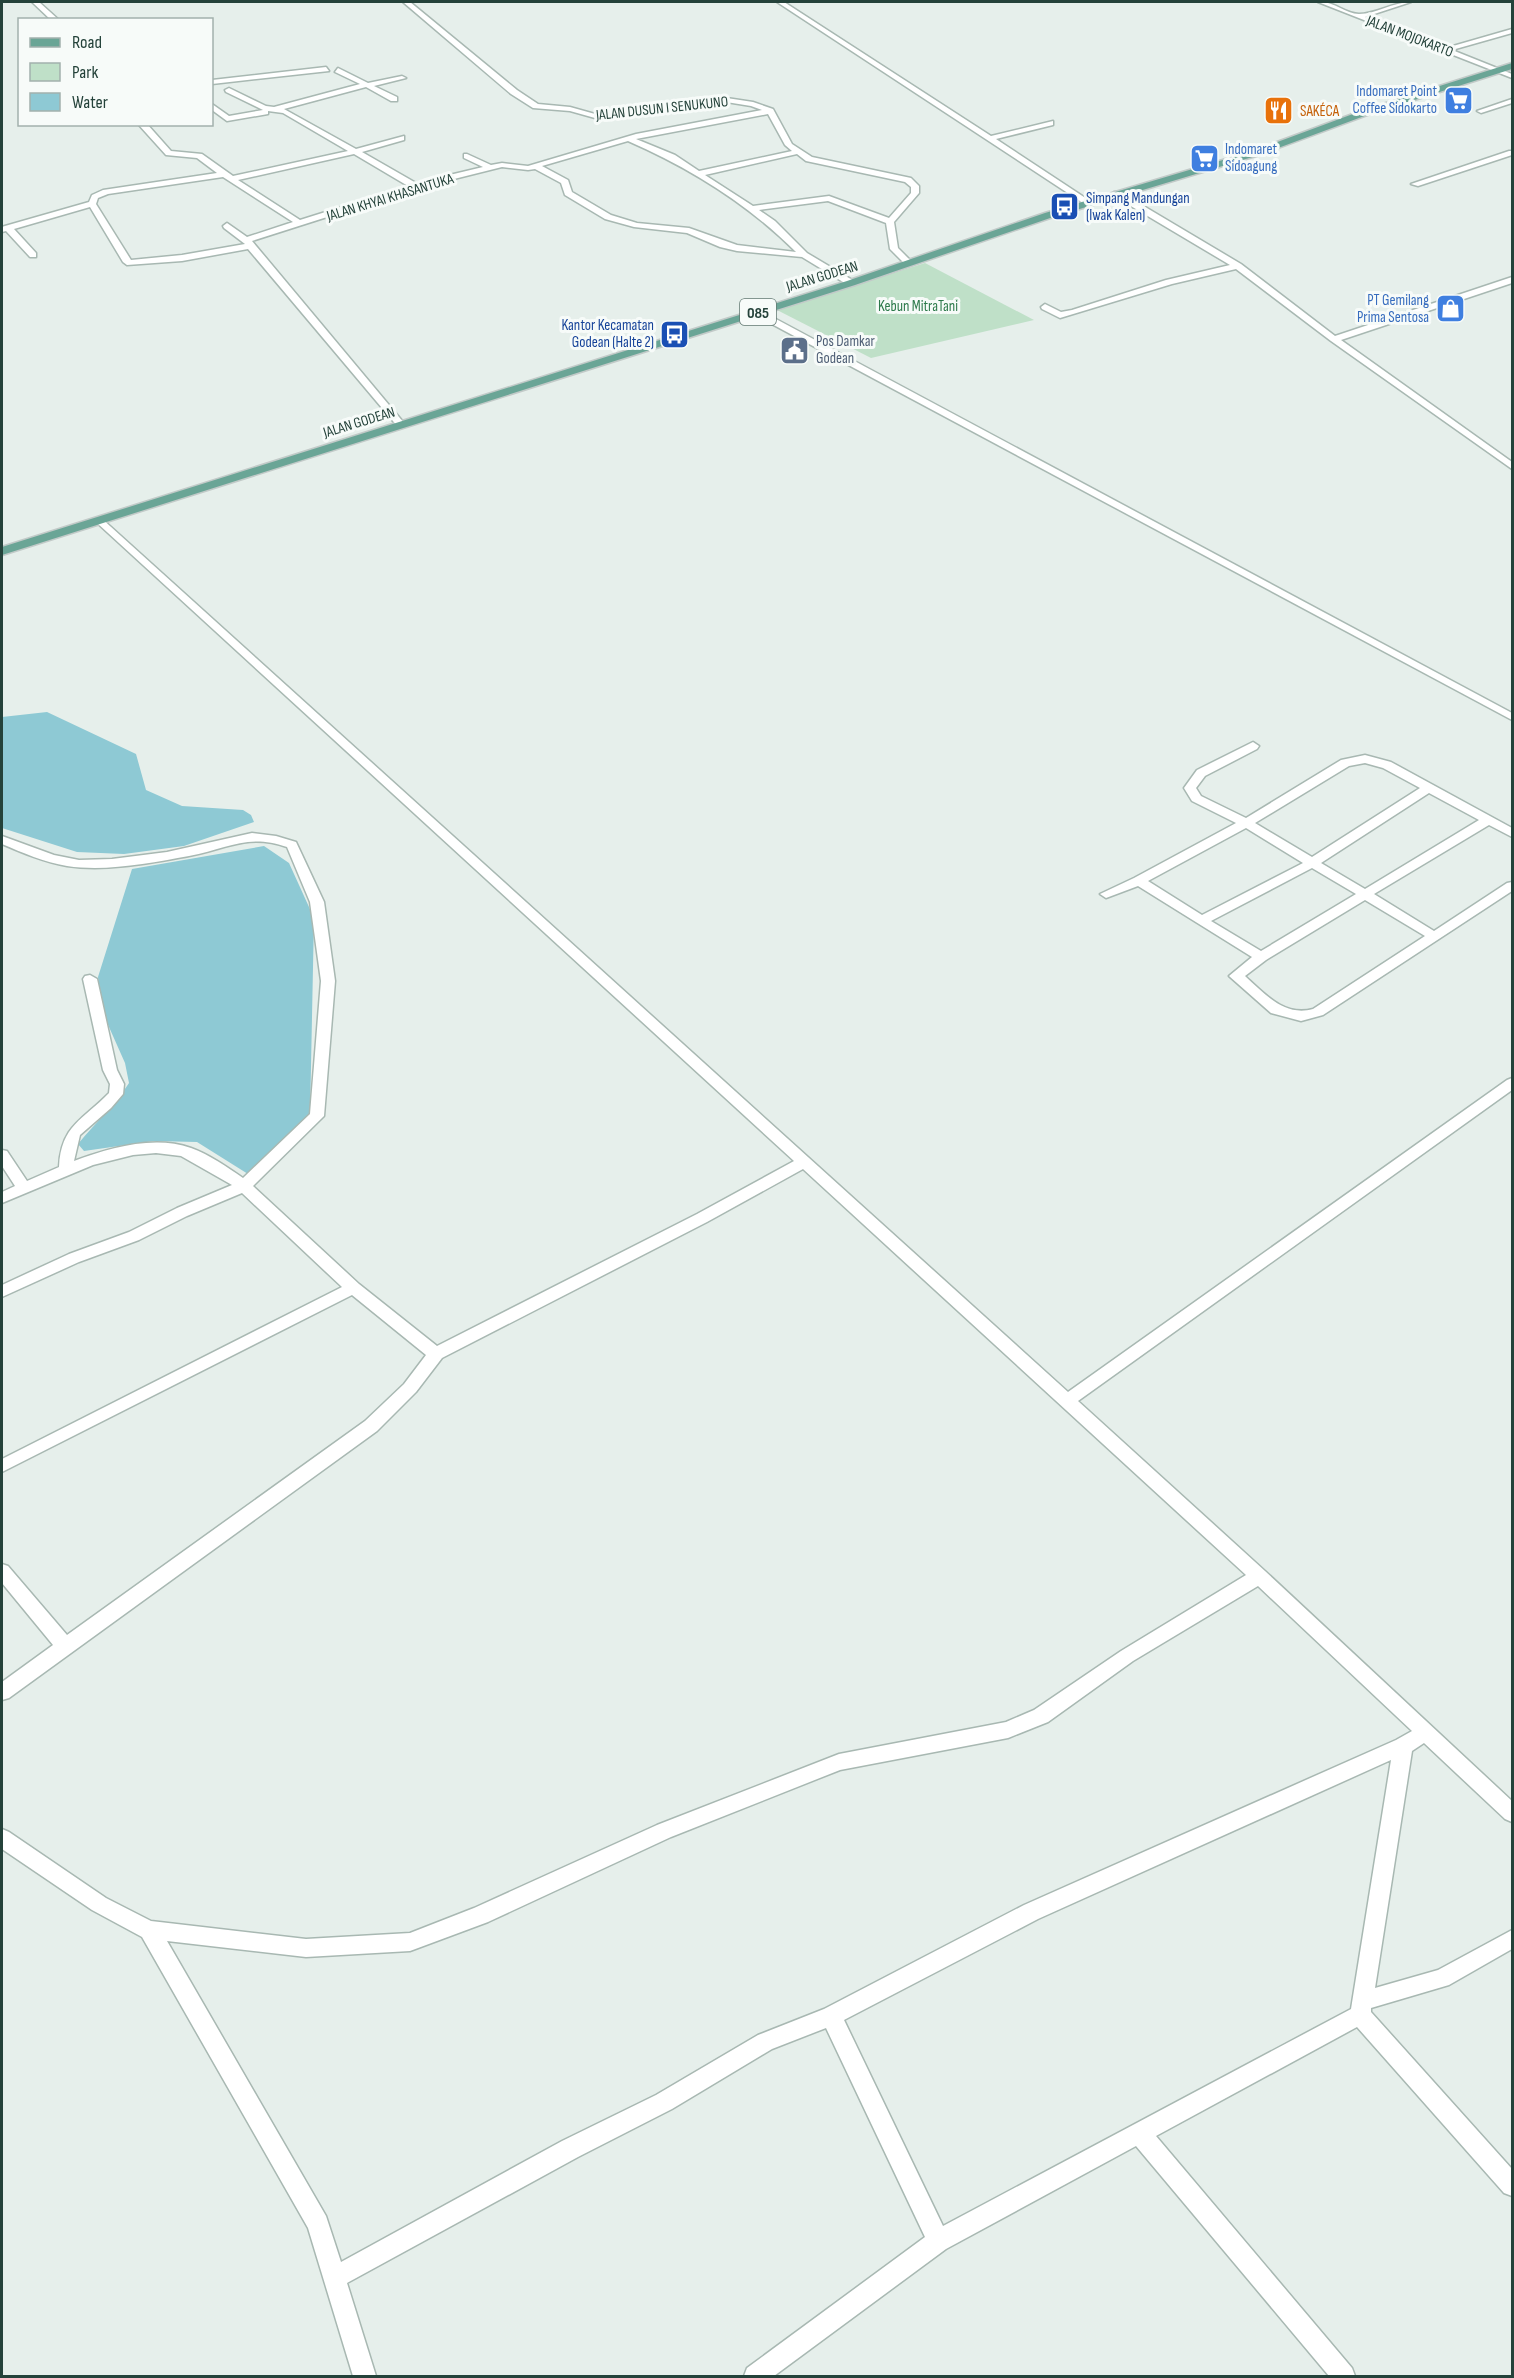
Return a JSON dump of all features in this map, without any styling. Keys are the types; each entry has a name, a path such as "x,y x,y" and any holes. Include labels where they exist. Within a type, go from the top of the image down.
{"main road":[{"name":"JALAN GODEAN","path":"2,551 851,283 1117,194 1257,153 1364,113 1512,66"}],"street":[{"path":"35,2 54,18"},
{"name":"JALAN DUSUN I SENUKUNO","path":"406,2 514,92 539,107 570,110 594,116 720,99 753,104 770,111"},
{"path":"780,2 1089,203"},
{"name":"JALAN MOJOKARTO","path":"1321,2 1512,76"},
{"path":"1359,16 1408,2"},
{"path":"1446,50 1512,31"},
{"path":"213,82 326,69"},
{"path":"338,70 394,99"},
{"path":"310,71 343,91"},
{"path":"213,107 227,119 265,112 402,78"},
{"path":"229,90 264,108 278,108 415,186"},
{"path":"1481,111 1512,101"},
{"path":"238,111 265,112"},
{"path":"770,111 796,152 809,159 898,177 915,186 915,193 890,222 894,249 909,263"},
{"name":"JALAN KHYAI KHASANTUKA","path":"92,204 127,262 172,260 249,243 415,186 503,164 524,168 536,166 628,138 770,111"},
{"path":"992,138 1050,123"},
{"path":"144,126 169,153 200,156 301,224"},
{"path":"5,229 92,204 95,197 106,192 228,177 353,152 401,138"},
{"path":"628,138 672,157 772,224 804,255 851,283"},
{"path":"697,174 796,152"},
{"path":"1415,184 1512,153"},
{"path":"467,156 490,168"},
{"path":"536,166 564,182 568,193 608,217 637,225 689,231 723,245 737,248 804,255"},
{"path":"176,182 189,192"},
{"path":"1117,194 1238,266 1334,339 1512,466"},
{"path":"751,210 829,198 890,222"},
{"path":"227,226 249,243 401,425"},
{"path":"5,229 33,255"},
{"path":"1045,307 1060,315 1169,282 1238,266"},
{"path":"1334,339 1512,279"},
{"path":"756,312 1512,717"},
{"path":"100,519 1259,1576 1512,1813"},
{"path":"1253,746 1201,773 1190,788 1196,798 1246,823 1434,936"},
{"path":"1106,894 1139,881 1246,823 1345,763 1365,759 1387,765 1512,833"},
{"path":"1201,921 1311,864 1428,788"},
{"path":"1487,820 1261,957 1236,976 1276,1010 1300,1017 1318,1012 1512,886"},
{"path":"2,840 68,863 102,863 196,851 251,835 276,838 292,845 317,902 328,981 316,1116 244,1186 2,1291"},
{"path":"1139,881 1261,957"},
{"path":"66,1170 66,1148 70,1137 78,1126 116,1094 117,1084 110,1070 90,979"},
{"path":"1066,1401 1512,1083"},
{"path":"2,1198 102,1157 154,1148 181,1150 225,1173 244,1186 353,1288 436,1354"},
{"path":"2,1155 24,1189"},
{"path":"2,1692 371,1426 410,1388 436,1354 702,1218 804,1162"},
{"path":"2,1466 353,1288"},
{"path":"2,1571 65,1646"},
{"path":"2,1838 99,1904 149,1930 306,1948 410,1942 481,1916 664,1831 839,1762 1008,1730 1041,1716 1127,1656 1259,1576"},
{"path":"335,2277 570,2149 664,2102 765,2042 831,2016 1031,1912 1403,1746 1425,1733"},
{"path":"1403,1746 1362,2008 1512,2185"},
{"path":"149,1930 318,2224 364,2376"},
{"path":"755,2376 938,2241 1139,2133 1362,2008 1442,1978 1512,1940"},
{"path":"831,2016 938,2241"},
{"path":"1139,2133 1344,2376"}],"green space":[{"name":"Kebun MitraTani","path":"925,263 1034,320 871,358 777,310"}],"water":[{"path":"47,712 136,754 146,790 182,806 243,810 251,815 254,822 184,846 124,854 77,852 2,828 2,717"},
{"path":"264,846 289,863 314,918 310,1116 248,1174 197,1142 154,1141 84,1151 78,1144 129,1083 125,1063 101,1009 98,977 132,869"}],"place":[{"name":"Indomaret Point Coffee Sidokarto","path":"1458,100"},
{"name":"SAKÉCA","path":"1279,111"},
{"name":"Indomaret Sidoagung","path":"1204,158"},
{"name":"Simpang Mandungan (Iwak Kalen)","path":"1065,207"},
{"name":"PT Gemilang Prima Sentosa","path":"1450,309"},
{"name":"Kantor Kecamatan Godean (Halte 2)","path":"675,334"},
{"name":"Pos Damkar Godean","path":"795,350"}]}
